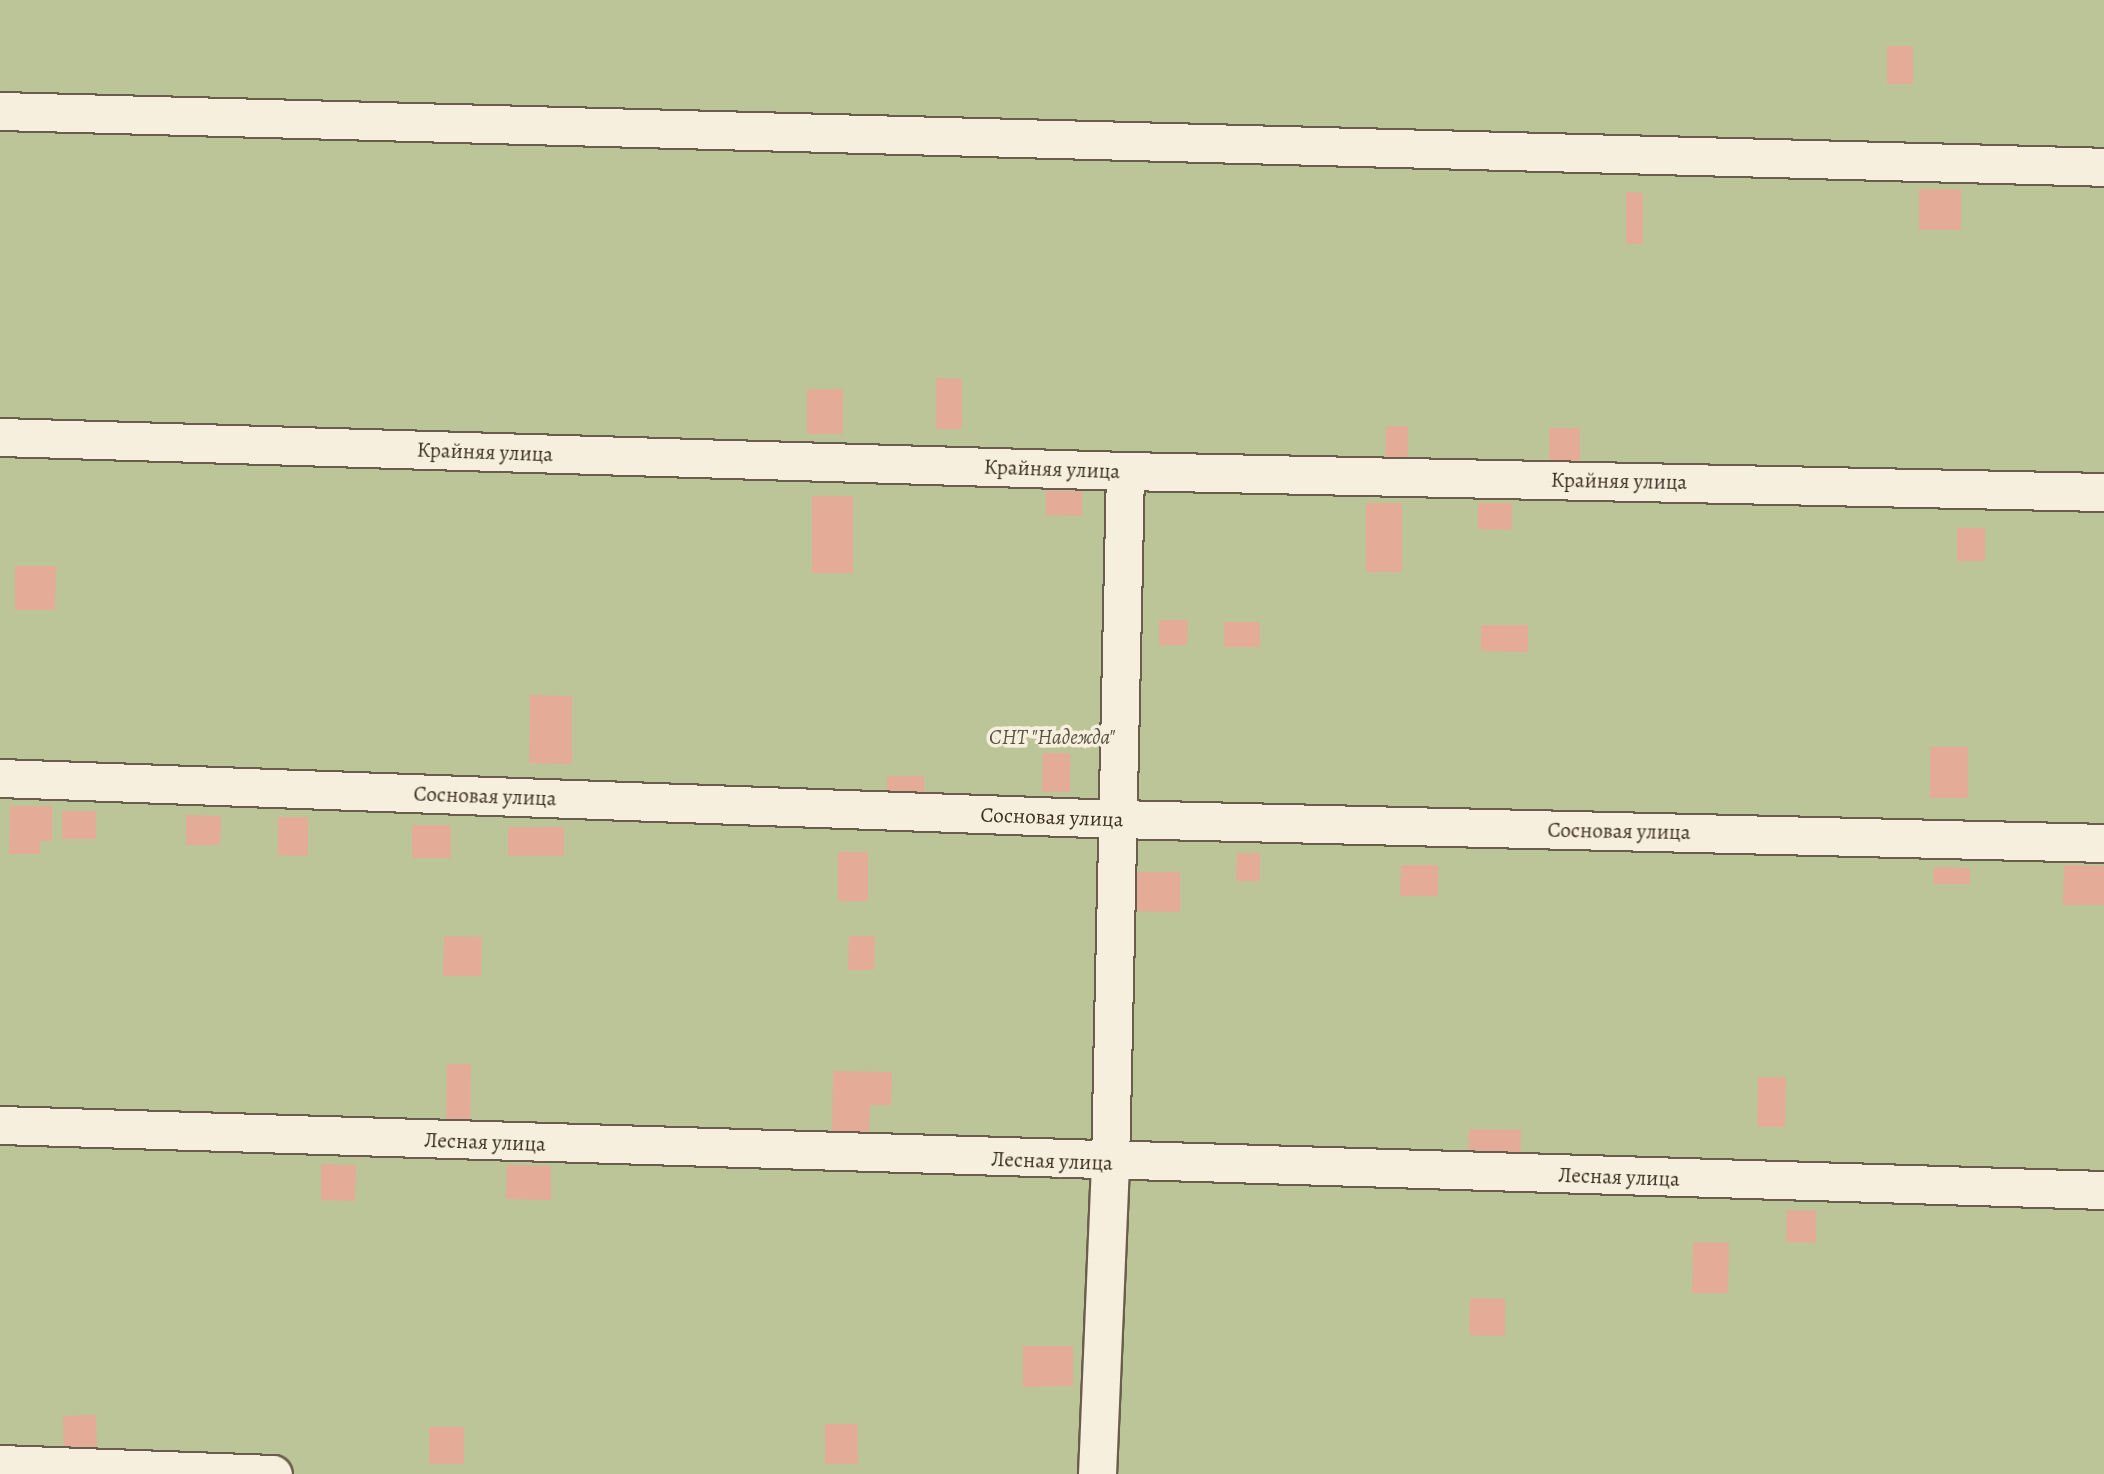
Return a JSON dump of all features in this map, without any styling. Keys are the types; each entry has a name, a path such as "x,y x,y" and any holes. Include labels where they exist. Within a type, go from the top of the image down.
{"street":[{"path":"0,111 2104,167"},
{"name":"Крайняя улица","path":"0,437 1125,471 2104,492"},
{"path":"1097,1474 1110,1164 1125,471"},
{"name":"Сосновая улица","path":"0,778 1117,819 2104,842"},
{"name":"Лесная улица","path":"0,1125 1110,1164 2104,1190"},
{"path":"0,1464 273,1474"}],"green space":[{"name":"СНТ \"Надежда\"","path":"0,0 2104,0 2104,1474 0,1474"}],"building":[{"path":"1887,46 1913,46 1913,84 1887,84"},
{"path":"1919,189 1961,189 1961,230 1919,230"},
{"path":"1626,192 1643,193 1643,244 1626,244"},
{"path":"936,378 962,379 962,429 936,429"},
{"path":"807,389 843,389 843,434 807,434"},
{"path":"1386,426 1408,426 1408,464 1385,464"},
{"path":"1549,428 1580,428 1580,472 1549,472"},
{"path":"1046,491 1082,491 1082,516 1046,515"},
{"path":"812,496 853,496 853,573 812,573"},
{"path":"1366,503 1402,503 1402,572 1366,572"},
{"path":"1478,503 1512,503 1512,530 1478,529"},
{"path":"1957,528 1985,528 1985,561 1957,561"},
{"path":"15,566 56,566 55,610 15,610"},
{"path":"1159,620 1188,620 1187,645 1159,645"},
{"path":"1224,622 1260,622 1260,647 1224,647"},
{"path":"1481,625 1528,625 1528,652 1481,651"},
{"path":"530,695 572,696 572,764 529,763"},
{"path":"1930,747 1968,747 1968,798 1930,798"},
{"path":"1043,753 1070,753 1070,792 1042,792"},
{"path":"887,776 924,776 924,799 887,799"},
{"path":"10,806 52,806 52,841 40,841 40,854 9,854"},
{"path":"62,811 96,811 96,839 62,839"},
{"path":"186,815 221,816 220,845 186,845"},
{"path":"278,817 308,817 308,856 278,855"},
{"path":"412,825 451,825 451,858 412,858"},
{"path":"508,827 564,827 564,856 508,856"},
{"path":"838,852 868,852 868,901 838,901"},
{"path":"1237,853 1260,853 1260,881 1236,881"},
{"path":"1401,865 1438,865 1438,896 1400,896"},
{"path":"2064,865 2104,866 2104,905 2063,905"},
{"path":"1934,867 1970,868 1970,884 1933,884"},
{"path":"1128,872 1180,872 1180,912 1128,911"},
{"path":"444,936 482,937 481,976 443,976"},
{"path":"849,936 875,936 874,970 848,970"},
{"path":"447,1064 471,1064 470,1126 446,1126"},
{"path":"833,1071 892,1072 891,1105 870,1105 869,1134 832,1134"},
{"path":"1758,1077 1786,1077 1785,1127 1757,1127"},
{"path":"1469,1129 1521,1130 1520,1161 1468,1160"},
{"path":"321,1164 356,1165 355,1201 321,1200"},
{"path":"507,1165 551,1166 551,1200 506,1199"},
{"path":"1787,1210 1816,1211 1816,1243 1786,1242"},
{"path":"1693,1242 1729,1243 1728,1293 1692,1293"},
{"path":"1470,1298 1505,1299 1505,1336 1469,1335"},
{"path":"1023,1346 1073,1346 1073,1386 1023,1387"},
{"path":"96,1415 97,1457 64,1457 63,1416"},
{"path":"825,1424 857,1424 858,1464 825,1464"},
{"path":"429,1427 464,1427 464,1464 429,1464"}]}
